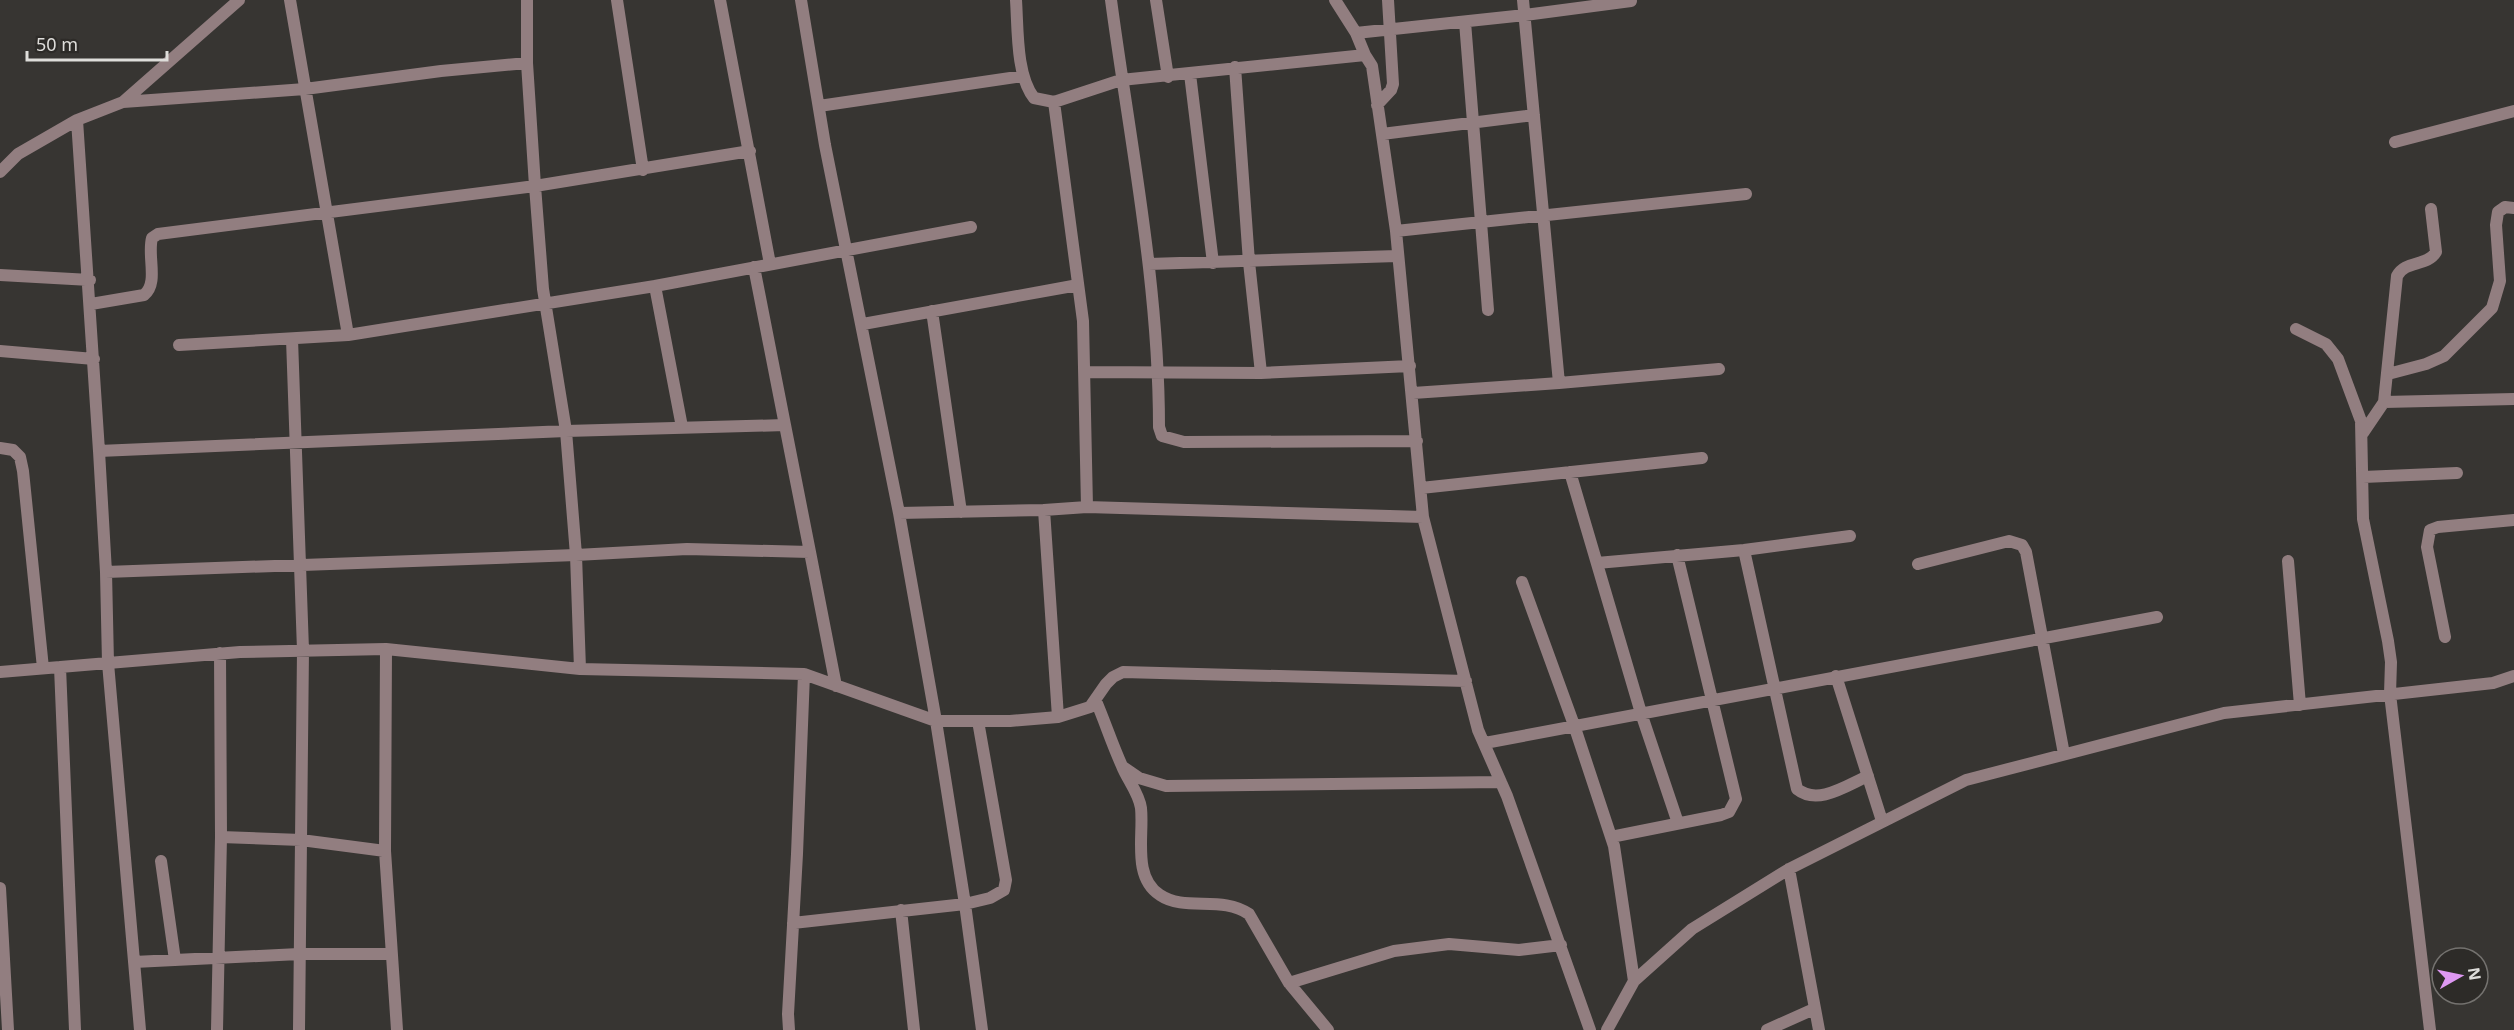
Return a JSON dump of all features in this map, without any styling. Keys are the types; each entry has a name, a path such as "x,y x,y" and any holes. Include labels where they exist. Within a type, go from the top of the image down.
{"street":[{"path":"123,102 239,0"},
{"path":"290,0 348,335"},
{"path":"527,0 527,63 535,186 545,304 566,430 576,555 580,669"},
{"path":"617,0 643,170"},
{"path":"720,0 770,264"},
{"path":"801,0 819,106 900,513 965,904 981,1030"},
{"path":"1016,0 1023,76 1027,90 1034,98 1054,102 1121,80 1365,55"},
{"path":"1111,0 1149,264 1159,371 1162,436 1171,440 1417,441"},
{"path":"1156,0 1168,76"},
{"path":"1335,0 1356,33 1372,66 1396,231 1423,517 1478,730 1501,782 1590,1030"},
{"path":"1377,105 1391,90 1393,84 1388,0"},
{"path":"1523,0 1559,383"},
{"path":"1356,33 1631,1"},
{"path":"1464,22 1488,310"},
{"path":"0,172 18,154 77,120 123,102 305,89 527,63"},
{"path":"1235,67 1249,262 1261,373"},
{"path":"1190,74 1213,262"},
{"path":"819,106 1023,76"},
{"path":"1054,102 1083,321 1087,507"},
{"path":"2395,142 2514,111"},
{"path":"1382,134 1534,115"},
{"path":"77,120 90,280 106,572 108,663 140,1030"},
{"path":"91,304 144,295 149,291 152,285 150,245 152,238 158,234 535,186 750,151"},
{"path":"1396,231 1746,194"},
{"path":"2388,374 2426,364 2444,356 2492,308 2500,281 2496,225 2498,212 2505,207 2514,208"},
{"path":"2363,433 2384,402 2397,276 2406,266 2426,261 2436,252 2431,209"},
{"path":"178,345 348,335 655,286 971,227"},
{"path":"1149,264 1397,256"},
{"path":"754,267 836,686"},
{"path":"0,275 90,280"},
{"path":"863,324 1078,285"},
{"path":"655,286 682,427"},
{"path":"932,311 961,512"},
{"path":"2296,329 2326,344 2338,359 2358,411 2363,433 2362,477 2365,535 2391,662 2390,694 2430,1030"},
{"path":"292,339 302,564 303,650 299,1030"},
{"path":"0,351 94,359"},
{"path":"1085,372 1261,373 1410,366"},
{"path":"1413,393 1719,369"},
{"path":"2384,402 2514,399"},
{"path":"99,451 296,444 566,430 785,425"},
{"path":"0,448 13,450 20,458 23,471 43,668"},
{"path":"1421,488 1702,458"},
{"path":"1570,472 1641,713 1678,824"},
{"path":"2362,477 2457,473"},
{"path":"900,513 1087,507 1423,517"},
{"path":"1044,510 1058,717"},
{"path":"2445,637 2427,547 2430,530 2438,527 2514,520"},
{"path":"1597,563 1744,550 1850,536"},
{"path":"1918,564 2009,541 2022,545 2026,552 2064,754"},
{"path":"106,572 687,549 810,552"},
{"path":"1744,550 1797,789 1803,794 1824,795 1868,776"},
{"path":"1611,837 1721,815 1729,812 1736,799 1677,555"},
{"path":"2288,561 2300,705"},
{"path":"1522,582 1574,725 1611,837 1634,981"},
{"path":"1485,743 1775,687 2157,618"},
{"path":"0,672 220,653 386,649 580,669 804,674 936,722 1058,717 1090,707 1113,676 1123,672 1466,681"},
{"path":"386,649 385,851 397,1030"},
{"path":"217,1030 221,837 220,653"},
{"path":"60,667 75,1030"},
{"path":"789,1030 804,674"},
{"path":"1836,676 1882,821"},
{"path":"1607,1030 1634,981 1692,929 1789,869 1966,780 2224,713 2493,682 2514,676"},
{"path":"1096,701 1140,804 1142,857 1145,874 1152,887 1160,895 1175,901 1227,904 1249,914 1289,983 1328,1030"},
{"path":"794,923 965,904 990,898 1004,890 1006,880 978,721"},
{"path":"1122,766 1139,778 1166,786 1501,782"},
{"path":"221,837 301,840 385,851"},
{"path":"161,861 175,960"},
{"path":"1789,869 1819,1030"},
{"path":"0,888 8,1030"},
{"path":"901,910 914,1030"},
{"path":"1289,983 1394,951 1449,944 1519,950 1561,945"},
{"path":"134,962 298,954 391,954"},
{"path":"1767,1030 1815,1009"}]}
